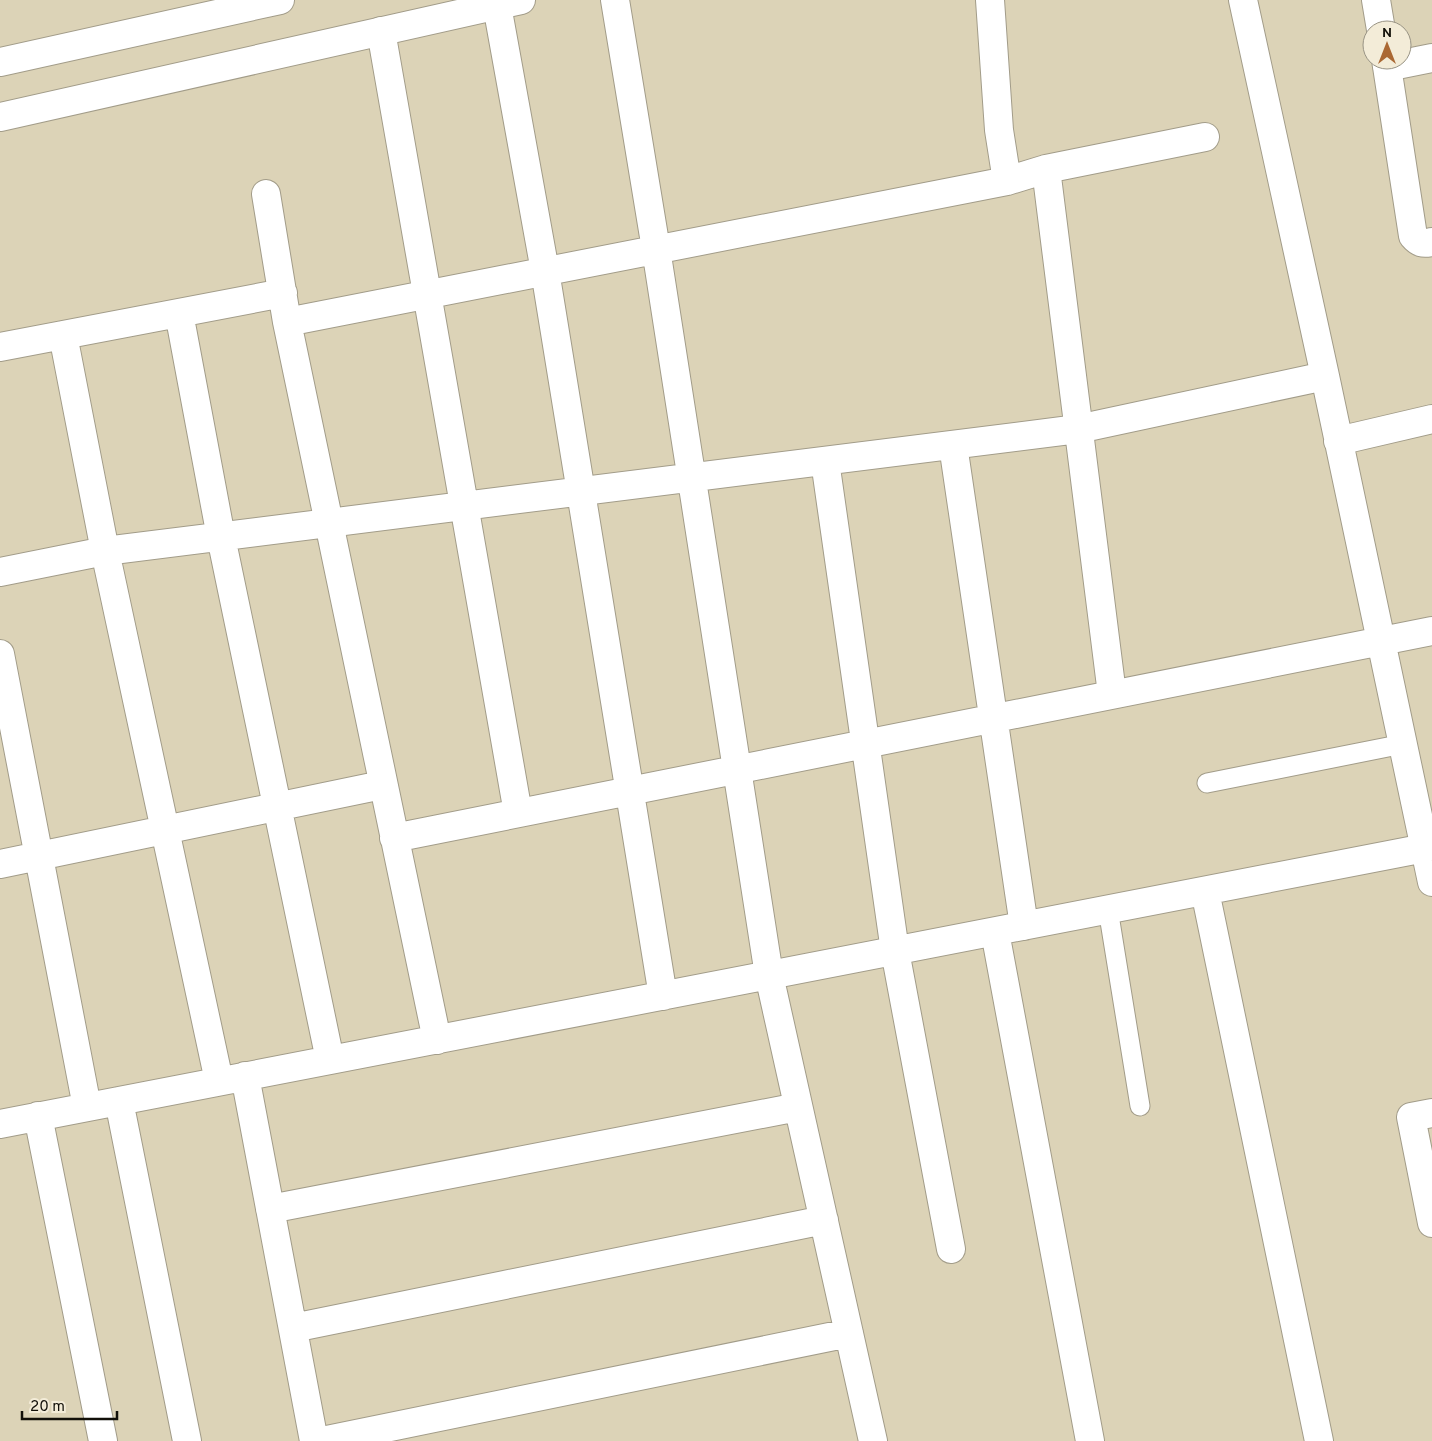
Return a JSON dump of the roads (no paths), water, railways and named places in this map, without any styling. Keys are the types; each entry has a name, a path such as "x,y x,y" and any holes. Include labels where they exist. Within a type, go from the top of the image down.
{"street":[{"path":"0,62 280,0"},
{"path":"615,0 656,249 769,975 873,1441"},
{"path":"990,0 999,130 1006,181"},
{"path":"1243,0 1432,882"},
{"path":"1376,0 1379,20"},
{"path":"0,117 505,2 580,492 663,996"},
{"path":"380,30 518,813"},
{"path":"1412,61 1432,58"},
{"path":"1387,70 1413,236 1418,241 1424,243 1432,242"},
{"path":"287,322 1006,181 1046,169 1205,137"},
{"path":"1046,169 1112,694"},
{"path":"266,194 287,322 436,1040"},
{"path":"0,347 283,293"},
{"path":"179,313 221,537 330,1060"},
{"path":"63,335 105,552 165,830 232,1079 270,1209 314,1441"},
{"path":"0,572 105,552 1078,429 1325,376"},
{"path":"1338,441 1432,418"},
{"path":"953,444 1024,926"},
{"path":"825,461 895,951 952,1249"},
{"path":"394,838 1432,631"},
{"path":"0,654 87,1107"},
{"path":"0,864 382,785"},
{"path":"0,1124 1425,848"},
{"path":"1205,891 1318,1441"},
{"path":"996,932 1090,1441"},
{"path":"119,1101 187,1441"},
{"path":"270,1209 798,1107"},
{"path":"1432,1113 1411,1117 1432,1223"},
{"path":"38,1116 103,1441"},
{"path":"293,1328 824,1220"},
{"path":"322,1441 360,1437 849,1333"}],"lane":[{"path":"1207,783 1403,744"},
{"path":"1108,909 1140,1106"}]}
